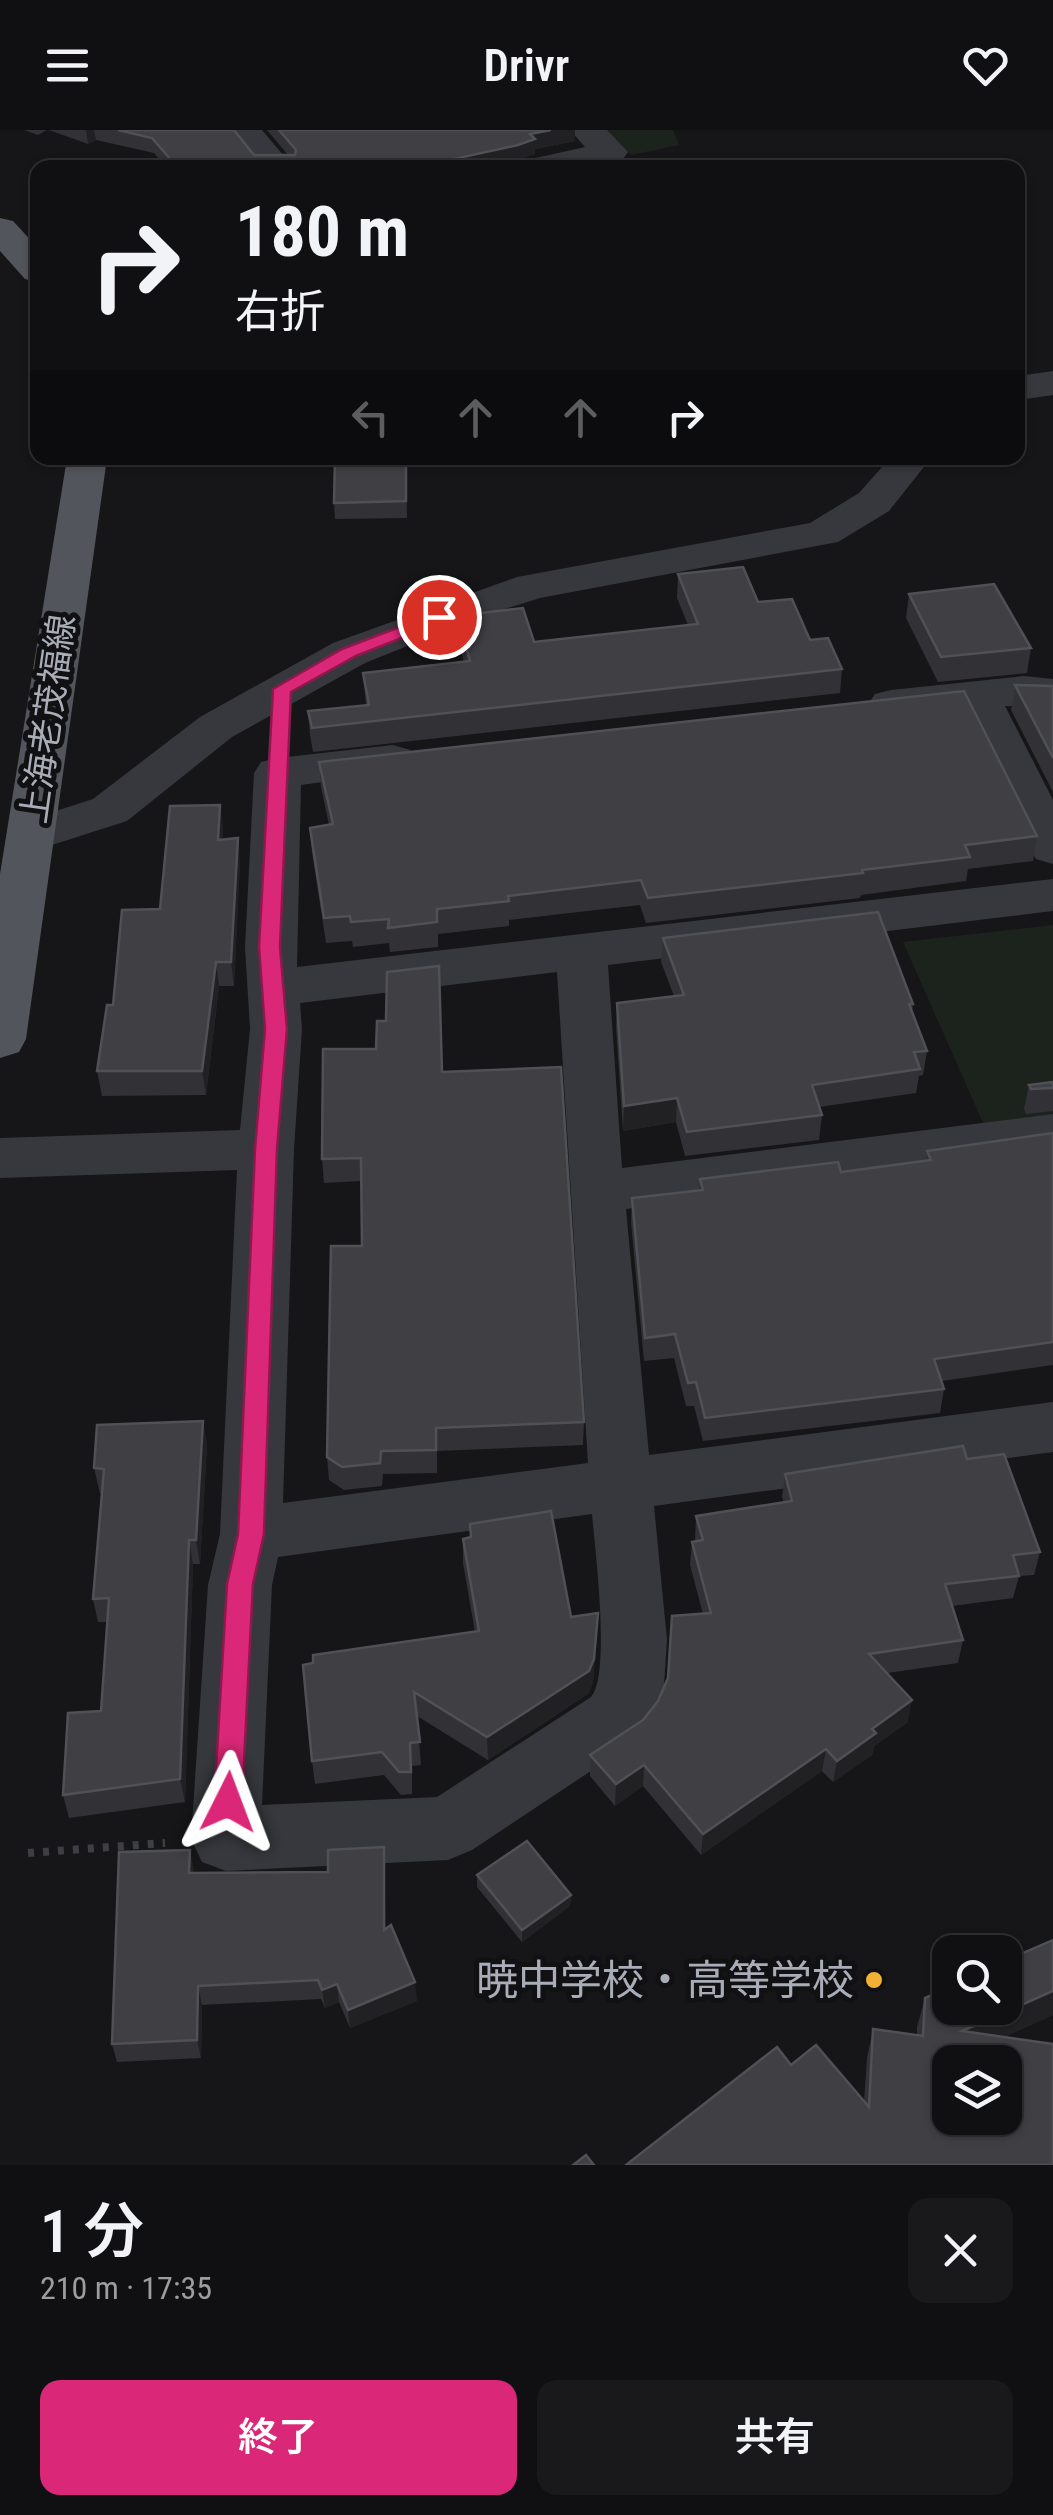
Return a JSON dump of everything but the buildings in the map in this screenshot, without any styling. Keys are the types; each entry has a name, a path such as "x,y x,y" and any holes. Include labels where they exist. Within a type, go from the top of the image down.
{"main road":[{"path":"0,229 30,262"},
{"name":"上海老茂福線","path":"0,1039 85,465"}],"street":[{"path":"243,130 270,160"},
{"path":"573,160 612,152 587,130"},
{"path":"1025,387 1053,383"},
{"path":"30,836 110,810 216,727 349,652 532,586 823,532 851,520 874,502 904,465"},
{"path":"282,689 270,947 276,1029 266,1149 251,1534 240,1584 226,1839 448,1828 615,1718 630,1700 634,1640 596,1192 581,950"},
{"path":"841,710 1024,690 1053,693"},
{"path":"977,695 1053,848"},
{"path":"278,772 434,755"},
{"path":"273,988 1053,895"},
{"path":"596,1192 1053,1134"},
{"path":"0,1158 266,1149"},
{"path":"251,1534 1053,1427"}],"path":[{"path":"28,1854 96,1848"}],"shaded area":[{"path":"602,130 673,130 679,145 631,155"},
{"path":"1053,925 1053,1118 985,1127 903,942"}],"place":[{"name":"暁中学校・高等学校","path":"874,1980"}],"route":[{"path":"228,1802 240,1584 251,1534 266,1149 276,1029 270,947 282,689 349,652 439,617"}]}
